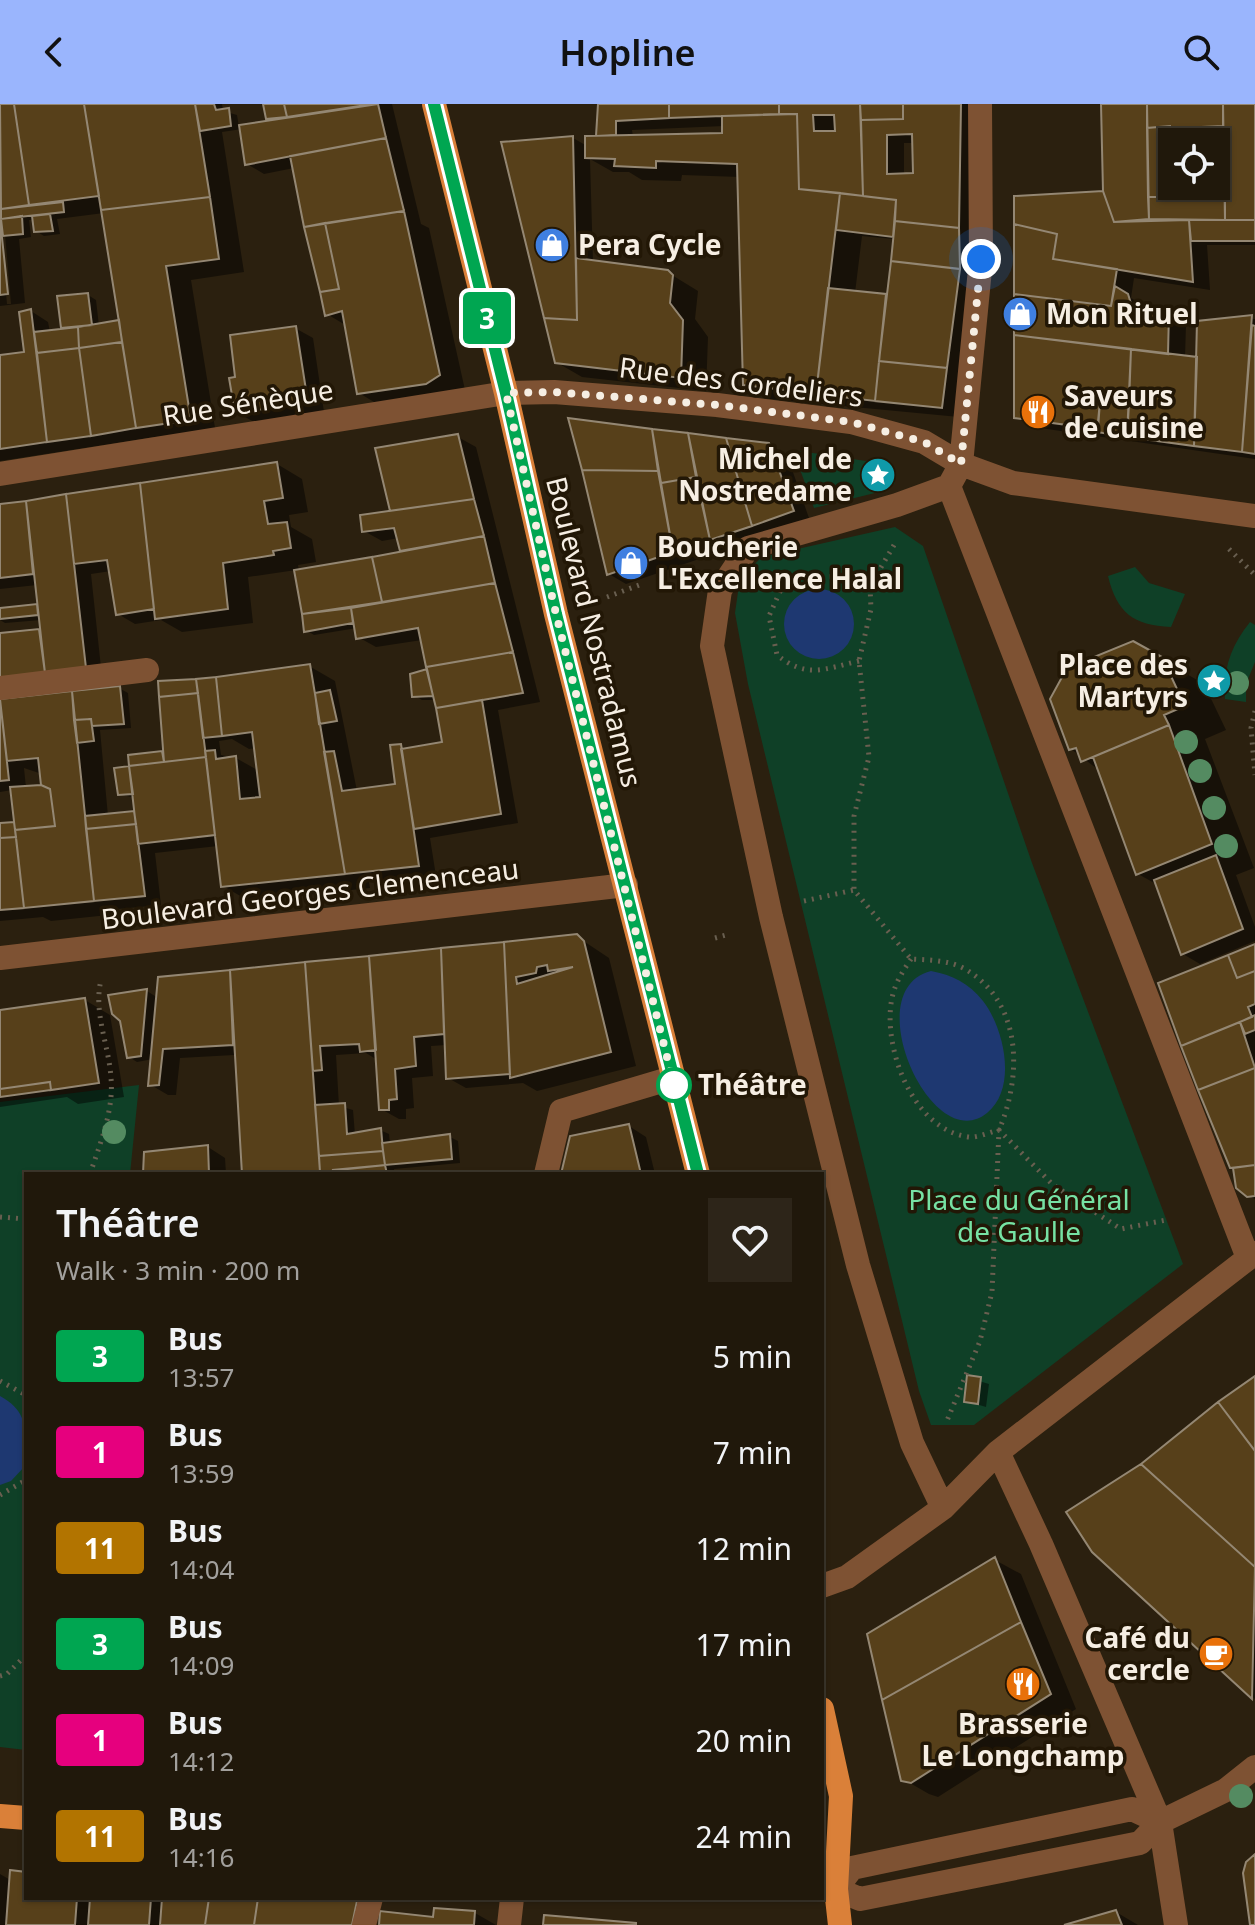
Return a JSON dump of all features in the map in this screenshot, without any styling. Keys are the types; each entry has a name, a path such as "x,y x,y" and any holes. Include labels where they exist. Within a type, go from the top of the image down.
{"main road":[{"name":"Boulevard Nostradamus","path":"434,104 506,393 556,614 697,1172"},
{"path":"824,1718 841,1796 829,1889 840,1925"},
{"path":"0,1816 24,1818"}],"street":[{"path":"943,1508 912,1443 858,1265 771,917 712,646 720,590 748,548 897,505 949,486 961,464 981,259 980,104"},
{"name":"Rue des Cordeliers","path":"506,393 554,392 717,405 851,422 924,442 961,464 1013,483 1255,516"},
{"name":"Rue Sénèque","path":"0,474 506,393"},
{"path":"824,1585 847,1577 943,1508 998,1452 1252,1256 949,486"},
{"path":"0,688 147,670"},
{"name":"Boulevard Georges Clemenceau","path":"0,958 108,948 626,885"},
{"path":"546,1172 561,1111 672,1078"},
{"path":"998,1452 1041,1544 1160,1822 1176,1925"},
{"path":"1160,1822 1132,1809 852,1868 829,1889 860,1899 1140,1843 1160,1822 1226,1790 1255,1767"},
{"path":"364,1925 370,1900"},
{"path":"509,1925 512,1900"}],"path":[{"path":"897,542 870,586 871,609 859,661 869,757 854,816 854,890 911,959 940,960 964,969 990,989 1008,1022 1016,1072 1012,1099 999,1130 992,1292 980,1341 953,1399 945,1425"},
{"path":"859,661 815,672 794,668 777,655 769,616 782,587 801,578 843,576 870,586"},
{"path":"607,597 642,584"},
{"path":"1255,711 1251,728 1255,775"},
{"path":"803,901 854,890"},
{"path":"715,938 726,935"},
{"path":"91,1172 105,1132 111,1080 97,997 108,948"},
{"path":"911,959 891,999 893,1048 906,1091 934,1120 953,1131 970,1138 999,1130"},
{"path":"999,1130 1053,1185 1121,1229 1166,1220"},
{"path":"0,1217 24,1219"},
{"path":"0,1381 24,1394"},
{"path":"0,1495 24,1481"},
{"path":"0,1676 7,1674 24,1657"}],"green space":[{"path":"793,450 879,463 889,468 895,483 887,490 814,508"},
{"name":"Place du Général de Gaulle","path":"895,527 923,546 1032,863 1183,1264 974,1425 931,1425 919,1391 748,684 735,613 740,578 762,557"},
{"path":"1135,567 1149,583 1185,594 1171,627 1137,620 1116,599 1108,576"},
{"path":"1250,622 1255,625 1255,662 1246,684 1246,702 1225,699 1225,677 1230,658"},
{"path":"139,1085 130,1172 24,1172 24,1750 0,1747 0,1102"}],"water":[{"path":"819,589 844,599 854,624 844,649 819,659 794,649 784,624 794,599"},
{"path":"931,971 960,981 978,995 997,1026 1002,1042 1005,1074 997,1102 987,1113 966,1121 944,1112 925,1093 910,1066 901,1036 900,1008 910,984"},
{"path":"0,1396 17,1409 24,1425 24,1467 11,1481 0,1485"}],"building":[{"path":"0,104 14,104 29,205 1,209"},
{"path":"14,104 84,104 99,196 29,205"},
{"path":"84,104 195,104 210,197 101,210"},
{"path":"195,104 214,104 216,110 229,108 231,126 200,131"},
{"path":"263,104 284,104 287,117 266,119"},
{"path":"284,104 373,104 287,117"},
{"path":"378,104 386,138 245,165 239,125"},
{"path":"598,104 669,104 669,118 616,121 616,135 596,136"},
{"path":"669,104 779,104 779,114 669,118"},
{"path":"779,104 860,104 863,196 799,189 797,114 779,114","holes":["813,115 834,115 835,131 814,131"]},
{"path":"860,104 903,104 903,119 861,120"},
{"path":"903,104 961,104 959,228 895,221 896,200 863,196 861,120 903,119","holes":["912,134 913,173 887,174 887,135"]},
{"path":"1101,104 1147,104 1149,219 1114,222 1103,191"},
{"path":"1147,104 1223,104 1223,126 1147,128"},
{"path":"1223,104 1255,104 1255,220 1225,220 1225,200 1230,200 1230,128 1223,128"},
{"path":"797,114 799,189 840,193 816,394 743,385 737,164 656,161 656,168 614,166 615,159 585,158 585,136 722,133 722,116"},
{"path":"1170,126 1158,128 1158,197 1148,197 1147,128"},
{"path":"573,136 577,320 544,318 501,142"},
{"path":"386,138 404,211 304,227 290,156"},
{"path":"1103,191 1114,222 1189,220 1193,282 1053,259 1057,234 1014,224 1014,196"},
{"path":"840,193 896,200 893,237 836,230"},
{"path":"210,197 219,259 166,266 191,420 136,428 101,210"},
{"path":"1148,197 1158,197 1158,200 1225,200 1225,220 1149,219"},
{"path":"63,202 64,212 1,219 1,209"},
{"path":"404,211 440,375 426,384 357,394 342,311 325,316 320,292 339,289 325,223"},
{"path":"50,214 53,231 34,232 32,216"},
{"path":"22,216 23,234 3,236 1,219"},
{"path":"0,219 8,294 0,295"},
{"path":"1189,220 1255,220 1255,241 1191,241"},
{"path":"895,221 959,228 960,269 891,261"},
{"path":"325,223 339,289 320,292 304,227"},
{"path":"1014,224 1057,234 1053,259 1117,269 1111,306 1014,294"},
{"path":"576,258 668,270 673,275 670,303 683,320 681,378 555,363 544,318 577,320"},
{"path":"891,261 960,269 947,368 879,361"},
{"path":"1115,286 1128,294 1133,310 1169,312 1168,354 1014,335 1014,294 1111,306"},
{"path":"828,288 886,294 875,401 816,394"},
{"path":"88,293 92,325 61,328 57,296"},
{"path":"31,309 47,442 0,449 0,355 24,352 19,312"},
{"path":"1252,315 1242,452 1194,446 1197,321"},
{"path":"119,320 122,342 79,348 78,327"},
{"path":"1252,325 1255,326 1255,454 1242,452"},
{"path":"296,326 308,403 235,413 229,378 235,377 230,335"},
{"path":"78,327 79,348 37,353 34,332"},
{"path":"1014,335 1131,349 1129,404 1100,401 1098,429 1014,418"},
{"path":"122,342 136,428 91,436 79,348"},
{"path":"79,348 91,436 47,442 37,353"},
{"path":"1131,349 1197,357 1194,446 1127,437"},
{"path":"879,361 947,368 942,408 875,401"},
{"path":"1100,401 1129,404 1127,437 1097,432"},
{"path":"568,418 652,429 658,471 582,470"},
{"path":"652,429 688,433 696,477 661,483"},
{"path":"688,433 726,438 752,526 710,540"},
{"path":"458,434 474,499 390,511 375,448"},
{"path":"726,438 769,443 794,511 752,526"},
{"path":"277,462 283,498 264,501 268,524 287,522 291,548 273,551 274,555 223,563 228,609 155,619 140,483"},
{"path":"582,470 658,471 673,552 607,575"},
{"path":"696,477 710,540 673,552 661,483"},
{"path":"140,483 154,609 116,615 107,560 74,564 66,494"},
{"path":"66,494 86,668 45,673 26,501"},
{"path":"474,499 484,536 400,551 394,528 362,532 360,515"},
{"path":"26,501 33,574 0,578 0,504"},
{"path":"484,536 495,583 382,602 372,557"},
{"path":"372,557 382,602 302,614 294,570"},
{"path":"495,583 513,652 426,667 418,628 356,639 351,608"},
{"path":"37,604 38,615 0,619 0,608"},
{"path":"351,608 353,623 304,632 302,614"},
{"path":"39,629 45,673 0,679 0,633"},
{"path":"1133,641 1162,657 1185,706 1164,715 1169,725 1081,762 1076,748 1069,750 1050,699 1067,668"},
{"path":"513,652 523,693 436,708 426,667"},
{"path":"310,664 345,874 221,887 205,751 215,750 216,759 236,756 240,799 260,797 252,732 222,736 216,677"},
{"path":"427,669 433,696 412,697 410,674"},
{"path":"216,677 222,736 203,738 196,679"},
{"path":"196,679 198,693 159,697 158,681"},
{"path":"120,686 124,724 92,726 91,719 74,720 72,691"},
{"path":"330,690 337,721 319,724 315,693"},
{"path":"72,691 94,901 24,908 15,830 55,826 50,789 41,785 38,758 7,761 0,699"},
{"path":"198,693 206,757 164,762 159,697"},
{"path":"0,700 9,780 0,781"},
{"path":"482,700 501,814 414,829 401,749 442,742 436,708"},
{"path":"91,719 94,741 77,743 74,720"},
{"path":"1169,725 1212,844 1136,875 1093,757"},
{"path":"401,744 419,866 345,874 324,752 334,751 342,791 395,784 390,745"},
{"path":"162,751 164,762 129,766 128,755"},
{"path":"206,757 215,835 138,844 129,766"},
{"path":"129,766 133,794 118,795 114,768"},
{"path":"41,785 50,789 55,826 15,830 10,787"},
{"path":"134,811 136,824 86,829 85,816"},
{"path":"14,822 16,837 0,838 0,823"},
{"path":"136,824 145,896 94,901 86,829"},
{"path":"16,837 24,908 0,910 0,838"},
{"path":"1216,855 1243,929 1181,955 1154,880"},
{"path":"577,934 584,941 611,1052 510,1078 504,942","holes":["547,965 548,971 573,967 517,984 516,977 536,973 537,967"]},
{"path":"504,942 510,1074 446,1079 441,948"},
{"path":"1255,944 1255,971 1237,978 1228,955"},
{"path":"441,948 444,1034 414,1037 416,1066 395,1069 397,1099 389,1100 389,1110 379,1110 369,956"},
{"path":"1228,955 1237,978 1255,971 1255,1004 1248,1007 1252,1017 1181,1046 1158,983"},
{"path":"369,956 376,1050 360,1052 359,1044 320,1046 322,1070 313,1071 305,962"},
{"path":"305,962 320,1172 242,1172 230,970"},
{"path":"230,970 233,1045 163,1049 159,1085 148,1086 158,977"},
{"path":"147,989 141,1056 127,1058 120,1021 112,1014 108,995"},
{"path":"85,998 99,1083 51,1090 50,1082 0,1089 0,1010"},
{"path":"1255,1015 1255,1030 1245,1034 1240,1022"},
{"path":"1240,1022 1255,1068 1198,1090 1181,1046"},
{"path":"1255,1068 1255,1165 1230,1168 1198,1090"},
{"path":"50,1082 51,1090 0,1097 0,1089"},
{"path":"345,1103 347,1134 381,1128 383,1151 319,1156 315,1105"},
{"path":"629,1124 641,1172 561,1172 570,1136"},
{"path":"450,1134 452,1159 385,1165 382,1143"},
{"path":"208,1145 209,1172 143,1172 144,1152"},
{"path":"383,1151 385,1165 320,1172 319,1156"},
{"path":"385,1165 387,1172 360,1172 332,1170"},
{"path":"1255,1165 1255,1196 1247,1197 1236,1188 1233,1168"},
{"path":"967,1375 981,1377 978,1404 964,1402"},
{"path":"1255,1376 1255,1451 1218,1402"},
{"path":"1218,1402 1255,1451 1255,1567 1141,1464"},
{"path":"1141,1464 1255,1567 1252,1699 1092,1552 1066,1512"},
{"path":"995,1557 1021,1622 882,1700 867,1634"},
{"path":"1021,1622 1051,1694 911,1783 901,1781 882,1700"},
{"path":"1255,1854 1255,1925 1250,1925 1243,1873 1246,1862"},
{"path":"10,1870 24,1872 24,1900 77,1900 75,1925 6,1925"},
{"path":"90,1900 151,1900 149,1925 88,1925"},
{"path":"162,1900 209,1900 205,1925 160,1925"},
{"path":"209,1900 258,1900 254,1925 205,1925"},
{"path":"258,1900 357,1901 352,1925 254,1925"},
{"path":"434,1908 475,1911 474,1925 379,1925 380,1911 433,1917"},
{"path":"1116,1910 1122,1925 1064,1925"},
{"path":"544,1915 636,1923 636,1925 543,1925"}],"bus line":[{"name":"3","path":"434,104 506,393 556,614 697,1172"}],"place":[{"name":"Pera Cycle","path":"552,245"},
{"name":"Mon Rituel","path":"1020,314"},
{"name":"Saveurs de cuisine","path":"1038,412"},
{"name":"Michel de Nostredame","path":"878,475"},
{"name":"Boucherie L'Excellence Halal","path":"631,563"},
{"name":"Place des Martyrs","path":"1214,681"},
{"name":"Théâtre","path":"674,1085"},
{"name":"Café du cercle","path":"1216,1654"},
{"name":"Brasserie Le Longchamp","path":"1023,1684"}],"route":[{"path":"674,1085 556,614 506,393 554,392 717,405 851,422 924,442 961,464 981,259"}]}
